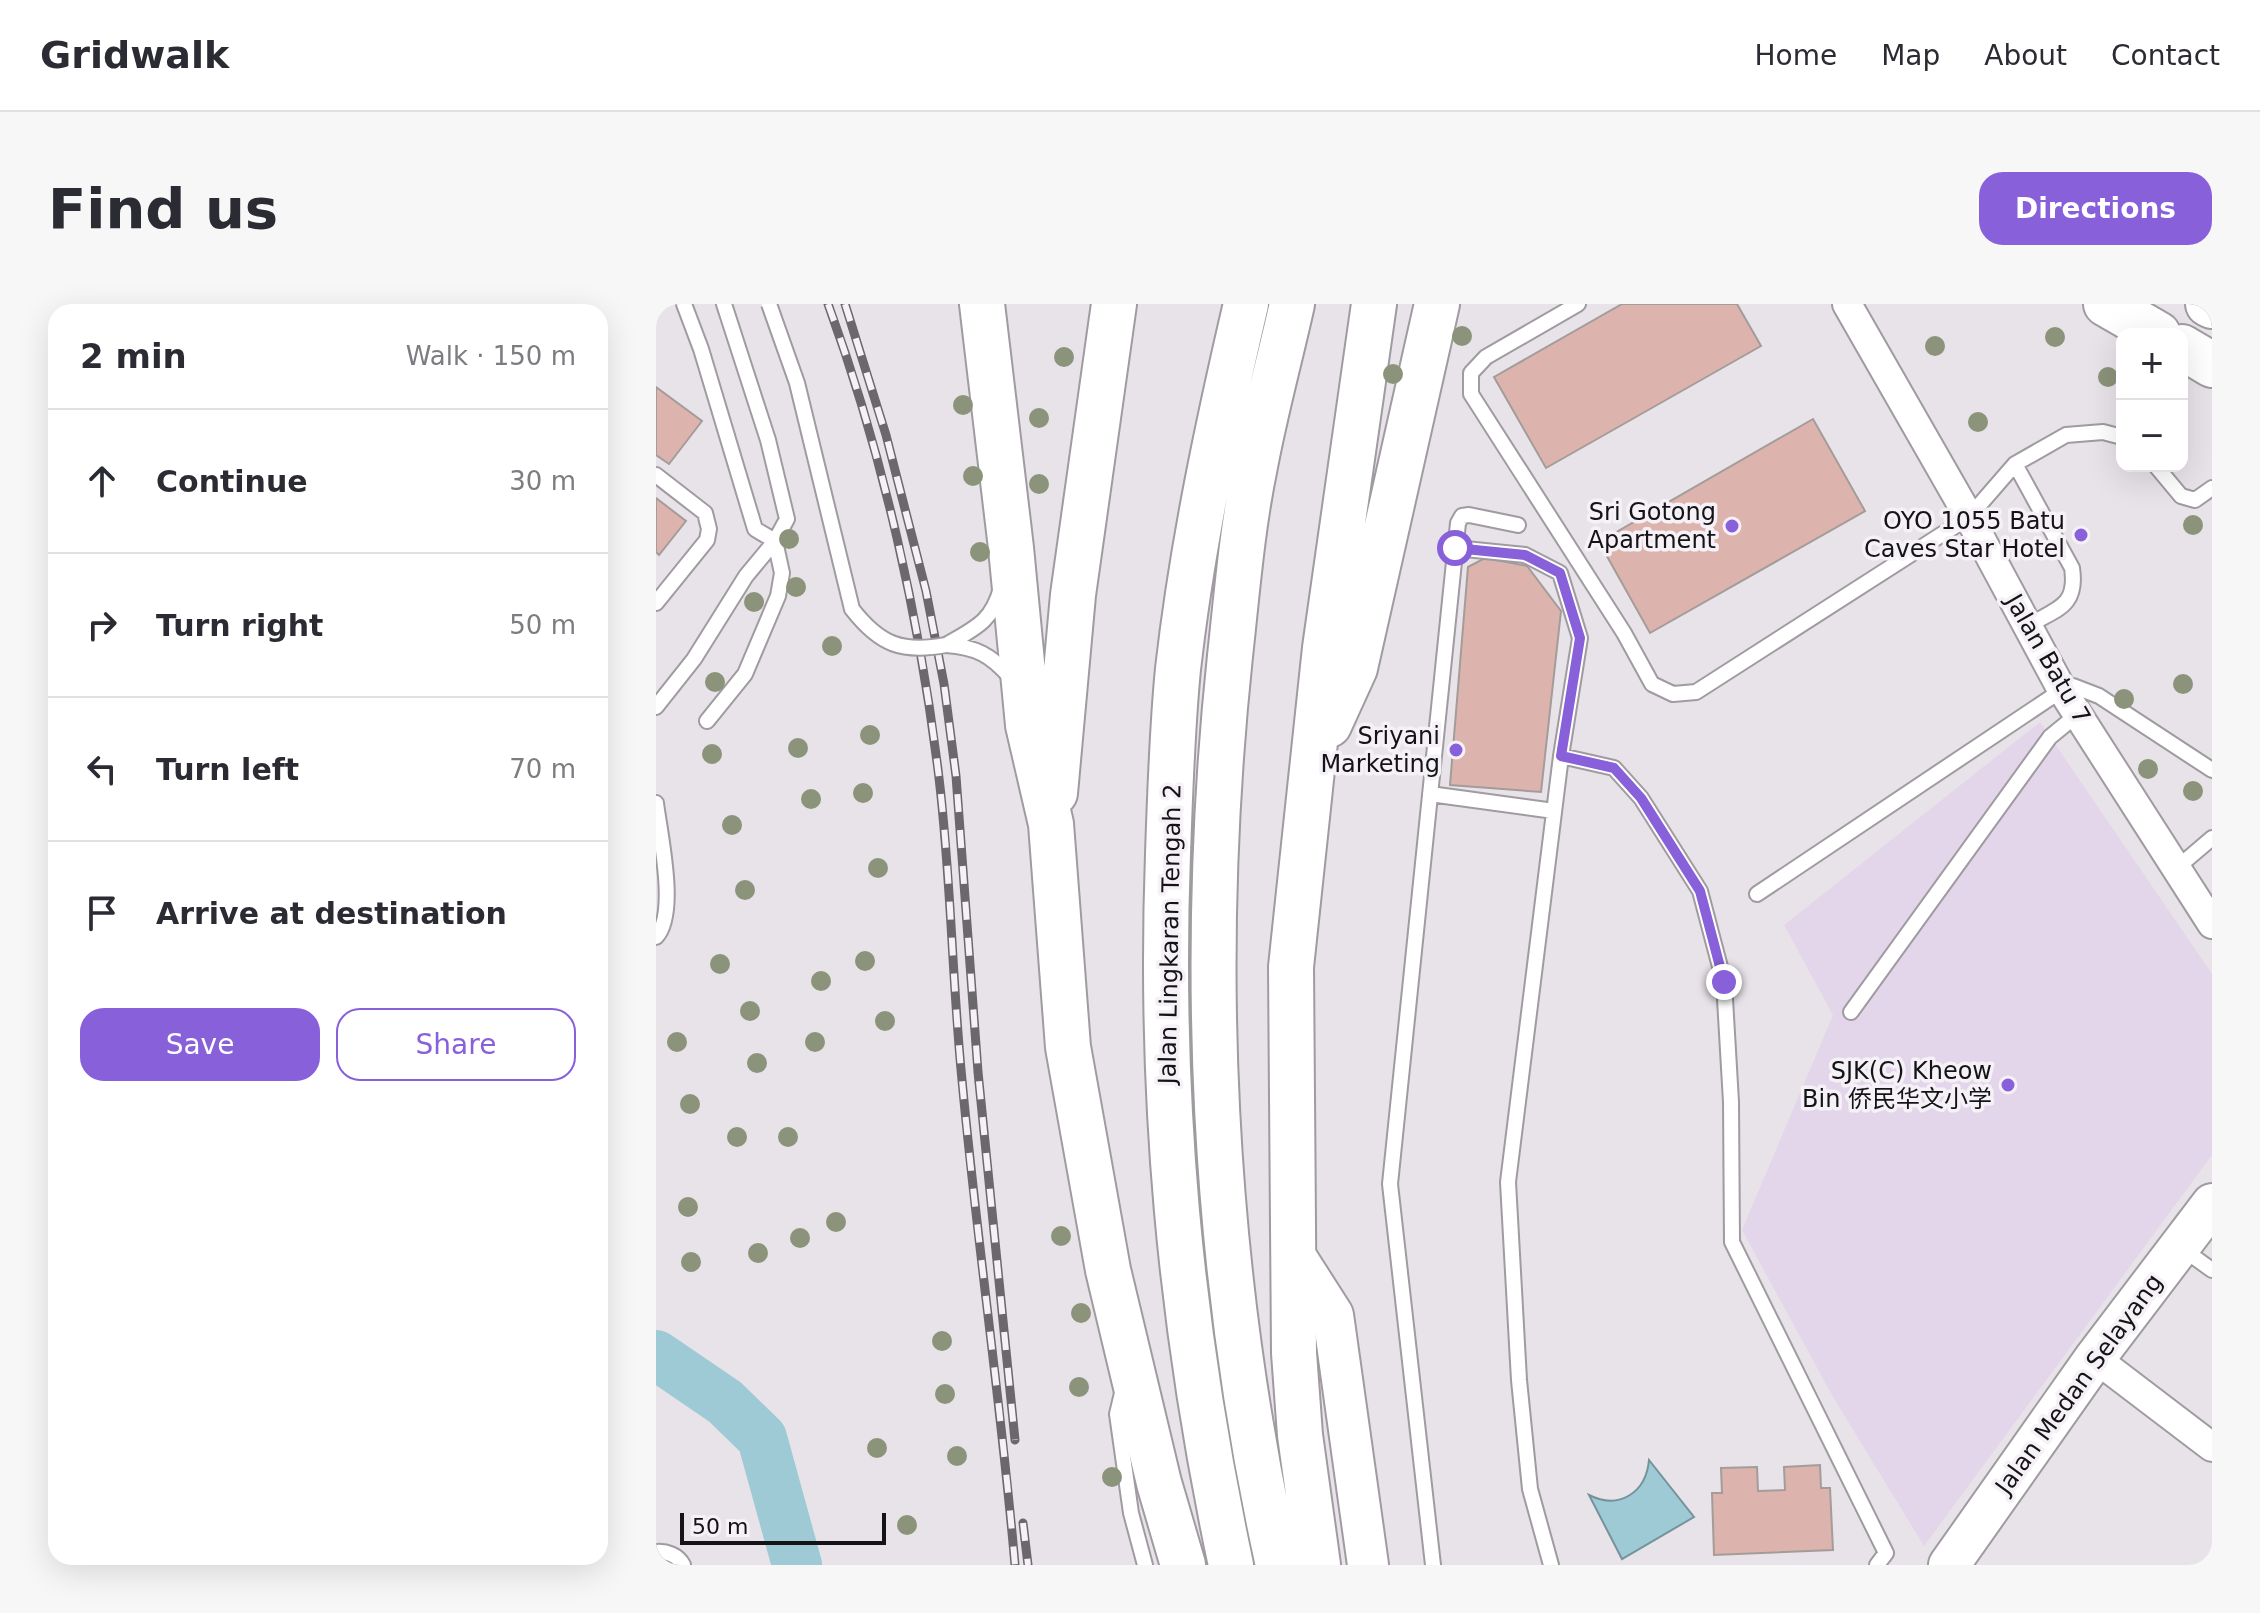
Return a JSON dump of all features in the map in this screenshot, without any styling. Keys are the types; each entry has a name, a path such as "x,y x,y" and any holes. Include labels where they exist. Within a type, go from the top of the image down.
{"highway":[{"path":"982,304 1028,725 1051,824 1068,1047 1108,1270 1159,1483 1183,1565"},
{"path":"1051,824 1073,595 1114,304"},
{"name":"Jalan Lingkaran Tengah 2","path":"1231,1565 1193,1361 1177,1221 1166,1069 1164,952 1178,669 1198,535 1225,392 1246,304"},
{"name":"Jalan Lingkaran Tengah 2","path":"1278,1565 1267,1517 1240,1349 1224,1202 1212,950 1222,732 1240,560 1254,467 1292,304"},
{"path":"1314,756 1355,668 1437,304"},
{"path":"2106,304 2148,328"},
{"path":"1318,1565 1300,1435 1294,1353 1291,967 1325,648 1372,306"},
{"path":"2188,351 2212,365"}],"street":[{"name":"Jalan Batu 7","path":"1847,304 1969,517 2062,690 2212,924"},
{"name":"Jalan Medan Selayang","path":"1953,1563 2095,1358 2212,1204"},
{"path":"1294,1254 1333,1315 1368,1565"},
{"path":"2095,1358 2212,1447"}],"lane":[{"path":"684,304 701,349 755,529 775,541 782,573 778,596 745,674 707,721"},
{"path":"656,707 694,659 746,576 775,541 787,519 768,440 724,304"},
{"path":"769,304 797,383 852,609 866,627 891,643 919,650 946,645 985,622 998,600 1011,548"},
{"path":"1578,304 1486,357 1471,373 1471,394 1624,633 1652,684 1673,694 1696,692 1969,517 2015,464 2066,435 2103,432 2116,435"},
{"path":"2015,464 2072,568 2074,582 2073,594 2064,605 2027,626"},
{"path":"2161,472 2181,496 2195,500 2212,488"},
{"path":"656,475 705,513 709,529 707,540 662,583 656,603"},
{"path":"1433,1565 1390,1184 1458,523 1462,516 1518,525"},
{"path":"1455,548 1525,555 1560,573 1580,638 1561,756 1508,1182 1519,1380 1530,1489 1551,1565"},
{"path":"946,645 983,652 997,662 1013,681 1028,725"},
{"path":"1757,894 2062,690 2073,686 2099,696 2212,770"},
{"path":"1851,1012 2050,737 2078,714"},
{"path":"1561,756 1614,768 1641,798 1700,891 1724,982 1731,1102 1732,1242 1886,1553 1877,1565"},
{"path":"1430,794 1554,811"},
{"path":"656,803 668,901 667,919 656,937"},
{"path":"2178,867 2212,838"},
{"path":"2180,1246 2212,1270"},
{"path":"1129,1361 1117,1414 1131,1513 1145,1565"},
{"path":"656,1552 664,1551 680,1559 683,1565"}],"shaded area":[{"name":"SJK(C) Kheow Bin 侨民华文小学","path":"2040,722 2212,974 2212,1155 1924,1546 1833,1397 1742,1230 1833,1015 1784,925"}],"water":[{"path":"1649,1460 1694,1517 1622,1559 1589,1495 1611,1500 1629,1496 1643,1482"}],"building":[{"path":"1622,304 1737,304 1761,346 1546,468 1494,377"},
{"path":"656,387 702,421 669,464 656,455"},
{"name":"Sri Gotong Apartment","path":"1813,419 1865,511 1650,633 1599,542"},
{"path":"656,498 686,521 659,555 656,552"},
{"path":"1485,558 1527,566 1561,611 1541,792 1450,785 1468,567"},
{"path":"1820,1465 1821,1488 1830,1488 1833,1550 1714,1555 1712,1493 1722,1493 1721,1468 1757,1467 1758,1491 1785,1490 1784,1467"}],"waterway":[{"path":"656,1355 725,1402 762,1438 797,1565"}],"railway":[{"path":"828,304 866,419 897,538 931,718 943,816 968,1141 1015,1565"},
{"path":"845,304 886,435 926,591 944,684 956,776 978,1072 1015,1440"},
{"path":"1023,1523 1028,1565"}],"place":[{"name":"Sri Gotong Apartment","path":"1732,526"},
{"name":"OYO 1055 Batu Caves Star Hotel","path":"2081,535"},
{"name":"Sriyani Marketing","path":"1456,750"},
{"name":"SJK(C) Kheow Bin 侨民华文小学","path":"2008,1085"}],"route":[{"path":"1455,548 1525,555 1560,573 1580,638 1561,756 1614,768 1641,798 1700,891 1724,982"}]}
